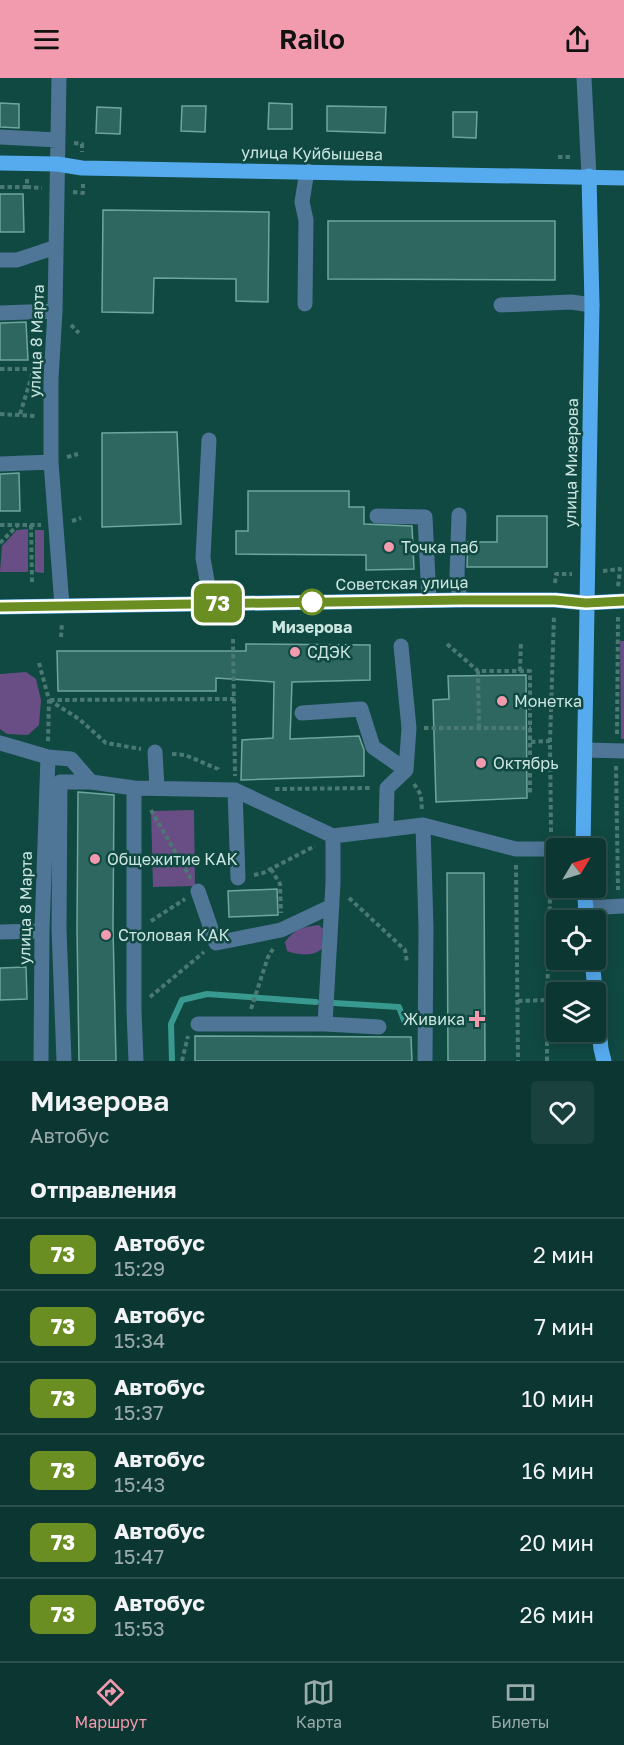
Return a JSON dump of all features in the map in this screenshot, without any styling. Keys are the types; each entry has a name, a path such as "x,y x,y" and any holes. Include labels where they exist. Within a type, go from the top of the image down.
{"main road":[{"name":"улица Куйбышева","path":"0,163 57,164 82,168 624,178"},
{"name":"улица Мизерова","path":"583,838 592,305 589,176"},
{"name":"Советская улица","path":"0,607 429,600 555,600 586,603 624,601"},
{"path":"593,970 604,1061"}],"street":[{"name":"улица 8 Марта","path":"58,78 56,311 51,462 62,606"},
{"name":"улица Мизерова","path":"584,78 589,176"},
{"path":"0,137 58,140"},
{"path":"304,304 306,220 302,202 307,171"},
{"path":"0,261 16,260 56,247"},
{"path":"501,305 571,302 592,305"},
{"path":"0,313 56,311"},
{"path":"209,441 203,558 211,603"},
{"path":"0,464 51,462"},
{"path":"459,515 457,575 460,600"},
{"path":"377,516 425,517 429,600"},
{"path":"387,830 387,788 406,771 408,728 401,646"},
{"path":"302,713 361,709 373,747 406,771"},
{"path":"0,743 48,757 71,759 91,782"},
{"path":"586,750 624,751"},
{"path":"155,752 157,789"},
{"name":"улица 8 Марта","path":"41,1061 42,932 48,757"},
{"path":"64,1061 59,929 60,782 91,782 134,788 235,790 333,836 423,825 516,849 546,849"},
{"path":"134,788 136,1061"},
{"path":"235,790 238,878"},
{"path":"423,825 426,928 425,1061"},
{"path":"325,1024 333,883 333,836"},
{"path":"198,891 216,943 282,930 332,906"},
{"path":"605,910 624,906"},
{"path":"0,932 42,932"},
{"path":"198,1024 325,1024 379,1028"}],"path":[{"path":"0,187 27,187"},
{"path":"0,369 53,370"},
{"path":"20,414 34,369"},
{"path":"0,414 51,418"},
{"path":"0,525 56,525"},
{"path":"0,543 18,525"},
{"path":"31,525 32,583"},
{"path":"233,639 235,790"},
{"path":"520,670 521,641"},
{"path":"447,644 478,671 530,671 530,793"},
{"path":"39,663 49,700 48,757"},
{"path":"478,671 479,728"},
{"path":"49,700 235,699"},
{"path":"408,728 531,728"},
{"path":"531,742 550,741"},
{"path":"406,771 421,795 423,825"},
{"path":"134,788 151,811 198,891"},
{"path":"270,789 387,788"},
{"path":"516,849 518,1061"},
{"path":"333,883 405,950 408,973"},
{"path":"134,1011 216,943"},
{"path":"518,1001 546,1000"},
{"path":"182,1061 190,1031 198,1024"}],"shaded area":[{"path":"28,529 28,572 0,572 2,546 17,530"},
{"path":"35,530 44,530 44,573 35,572"},
{"path":"620,641 624,641 624,739 621,739"},
{"path":"26,672 36,679 41,700 39,725 28,735 7,734 0,729 0,674"},
{"path":"194,810 195,886 153,887 151,811"},
{"path":"319,925 323,929 322,949 305,954 287,951 285,942 292,934 304,928"}],"building":[{"path":"0,103 19,104 19,128 0,127"},
{"path":"269,103 292,104 292,129 268,129"},
{"path":"182,106 206,106 205,132 181,131"},
{"path":"327,106 386,107 385,133 327,131"},
{"path":"97,107 121,108 120,134 96,133"},
{"path":"453,112 477,112 476,138 453,137"},
{"path":"0,194 23,194 24,232 0,232"},
{"path":"103,210 269,212 268,302 236,301 236,279 154,278 153,313 102,312"},
{"path":"328,221 555,221 555,280 328,279"},
{"path":"26,322 28,360 0,360 0,323"},
{"path":"177,432 181,524 102,527 102,433"},
{"path":"19,473 20,511 0,511 0,474"},
{"path":"248,491 349,491 349,507 364,507 364,524 412,526 414,569 366,570 366,555 236,554 236,531 248,531"},
{"path":"497,516 547,516 547,567 467,567 468,542 497,542"},
{"path":"246,644 370,645 370,680 292,682 290,739 359,736 364,750 364,776 241,780 242,740 273,738 274,682 216,678 216,691 58,691 57,651 246,651"},
{"name":"Октябрь","path":"526,675 527,798 436,802 433,700 449,699 448,676"},
{"name":"Общежитие КАК","path":"78,792 114,795 113,927 116,1061 79,1061"},
{"path":"447,873 484,873 485,1061 448,1061"},
{"path":"277,889 278,915 229,917 228,891"},
{"path":"26,967 27,999 0,1000 0,968"},
{"path":"195,1036 411,1037 412,1061 195,1061"}],"waterway":[{"path":"172,1061 171,1024 182,1000 207,994 316,1002"},
{"path":"334,1003 399,1007 405,1023"}],"bus line":[{"name":"73","path":"0,607 460,600 555,600 586,603 624,601"}],"place":[{"name":"Точка паб","path":"389,547"},
{"name":"Мизерова","path":"312,602"},
{"name":"СДЭК","path":"295,652"},
{"name":"Монетка","path":"502,701"},
{"name":"Октябрь","path":"481,763"},
{"name":"Общежитие КАК","path":"95,859"},
{"name":"Столовая КАК","path":"106,935"},
{"name":"Живика","path":"477,1019"}]}
